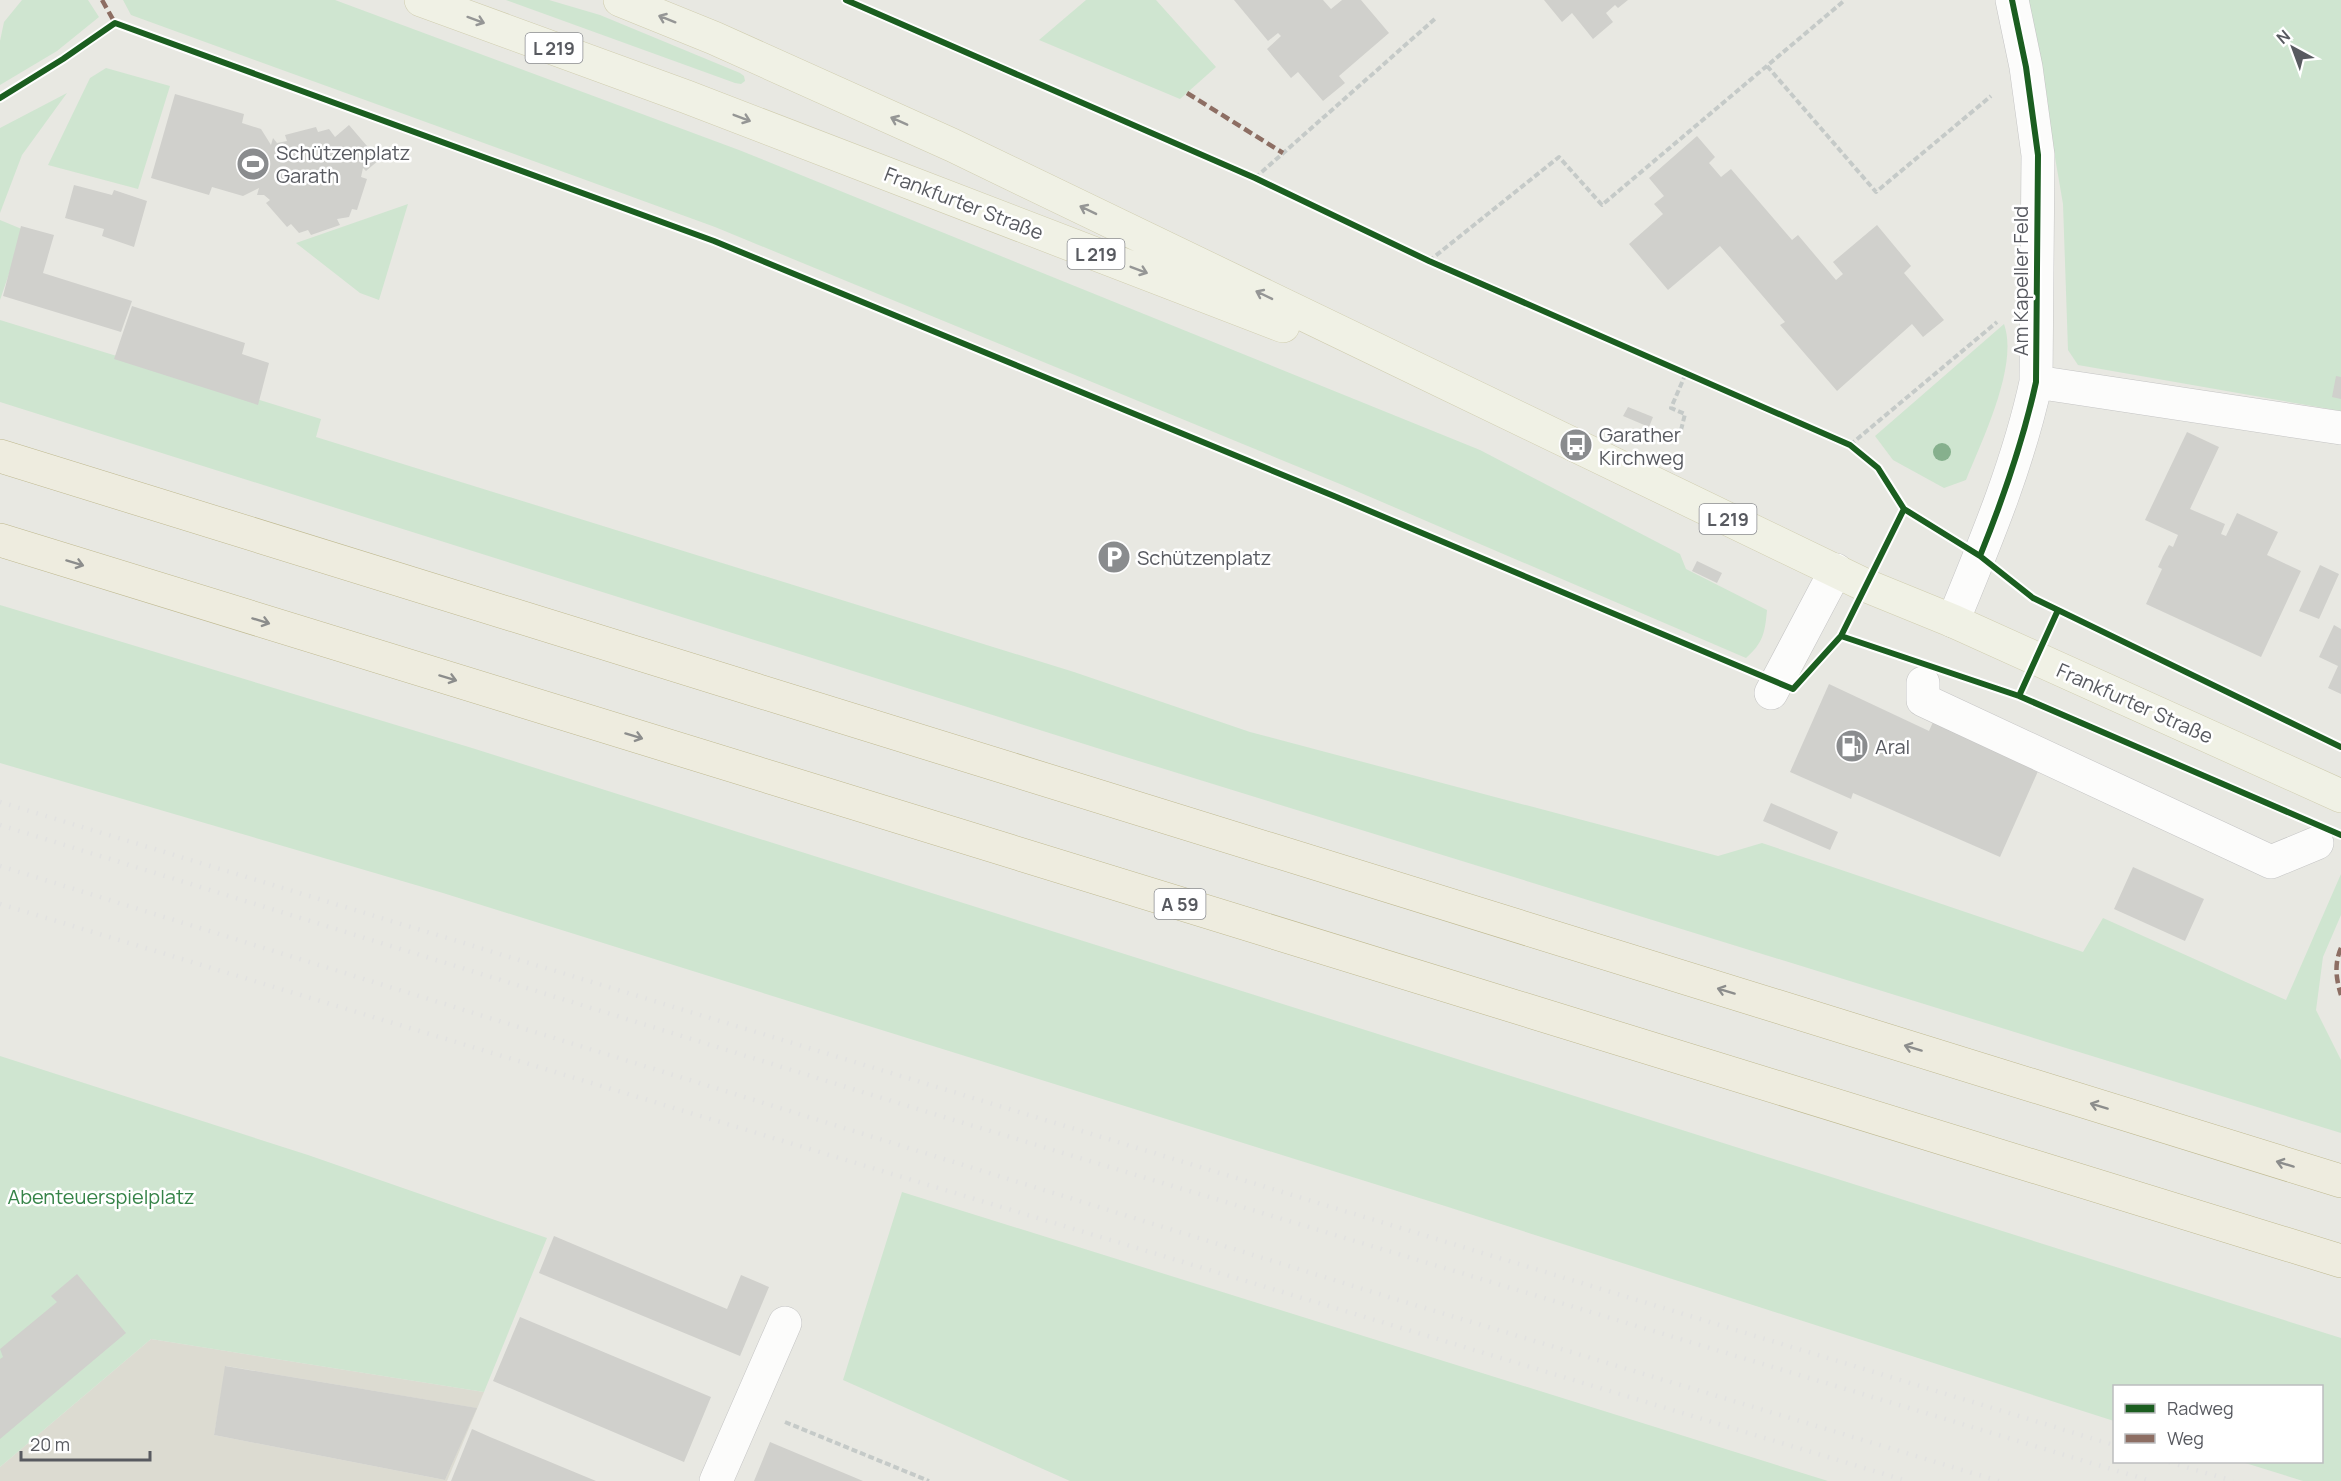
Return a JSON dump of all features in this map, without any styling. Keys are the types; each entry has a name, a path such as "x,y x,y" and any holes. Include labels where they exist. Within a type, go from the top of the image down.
{"highway":[{"path":"0,456 2341,1181"},
{"name":"A 59","path":"10,543 2341,1261"}],"main road":[{"name":"Frankfurter Straße","path":"421,0 698,101 1506,411"},
{"name":"Frankfurter Straße","path":"620,0 714,38 952,145 1867,586 1953,621 2341,796"}],"street":[{"name":"Am Kapeller Feld","path":"1953,621 2007,485 2029,417 2036,382 2038,155 2026,67 2012,0"},
{"name":"Am Kapeller Feld","path":"2036,382 2341,428"},
{"path":"1771,693 1836,570"},
{"path":"1923,683 1923,700 2271,862 2317,843"},
{"path":"716,1481 785,1323"}],"path":[{"path":"1429,261 1559,157 1602,205 1845,0"},
{"path":"1255,178 1437,17"},
{"path":"1767,66 1876,192 2026,67"},
{"path":"1850,446 2037,289"},
{"path":"1681,430 1685,414 1671,408 1686,373"},
{"path":"749,1406 929,1481"}],"shaded area":[{"path":"151,1339 484,1392 447,1481 0,1481 0,1467","holes":["226,1366 476,1408 445,1480 214,1435"]}],"green space":[{"path":"22,0 88,0 99,17 57,51 0,85 0,41 4,22"},
{"path":"123,0 335,0 739,150 1480,450 1680,554 1686,569 1767,610 1762,637 1746,658 1340,484 715,227 131,15"},
{"path":"506,0 549,0 600,15 740,73 744,76 745,81 741,84 735,83"},
{"path":"1086,0 1156,0 1216,67 1180,99 1039,40"},
{"path":"2028,0 2341,0 2341,411 2078,365 2068,350 2063,204"},
{"path":"106,68 170,86 138,189 48,165 90,78"},
{"path":"67,93 22,155 0,213 0,128"},
{"path":"408,204 379,300 360,293 296,243"},
{"path":"0,220 24,230 0,300"},
{"path":"0,320 321,419 316,437 1074,672 1250,732 1718,856 1762,843 2083,952 2103,918 2286,1000 2341,874 2341,915 2323,957 2316,1010 2341,1060 2341,1133 1116,754 0,402"},
{"path":"2004,324 2007,360 2003,381 1989,424 1966,480 1944,488 1893,460 1875,436"},
{"path":"0,605 472,748 2341,1338 2341,1481 2303,1481 2245,1463 2323,1463 2323,1385 2113,1385 2113,1421 1445,1206 443,893 0,763"},
{"name":"Abenteuerspielplatz","path":"0,1056 308,1155 547,1238 484,1392 151,1339 0,1467"},
{"path":"902,1192 1828,1481 1070,1481 843,1380"}],"building":[{"path":"1234,0 1323,0 1331,9 1342,0 1361,0 1389,33 1339,76 1345,83 1323,101 1298,72 1291,78 1267,49 1281,36 1278,33 1268,41"},
{"path":"1544,0 1628,0 1618,8 1615,5 1606,13 1613,22 1593,39 1572,13 1562,22"},
{"path":"175,94 244,114 242,123 261,129 271,145 273,138 277,143 287,141 285,135 316,127 318,132 329,129 335,137 349,125 379,160 366,171 363,168 361,177 367,179 357,210 352,209 349,217 337,219 340,225 311,235 308,230 299,233 291,224 287,227 266,203 270,200 264,195 257,195 259,188 243,196 212,187 209,195 151,178"},
{"path":"1697,136 1715,157 1709,163 1721,177 1731,169 1792,240 1798,235 1836,280 1843,274 1833,262 1877,225 1911,266 1904,273 1944,320 1923,337 1912,324 1837,391 1780,325 1785,322 1720,246 1668,290 1629,244 1663,214 1654,204 1664,196 1649,178"},
{"path":"74,185 112,195 114,190 147,201 134,247 102,236 104,229 65,218"},
{"path":"21,226 54,235 43,273 132,301 121,332 3,296"},
{"path":"132,306 245,343 242,354 269,363 258,405 114,359"},
{"path":"2336,376 2341,377 2341,399 2332,397"},
{"path":"1628,407 1653,417 1649,427 1623,416"},
{"path":"2187,432 2219,447 2190,509 2225,524 2221,534 2226,536 2237,513 2278,532 2267,555 2301,571 2261,657 2146,604 2162,569 2158,567 2163,556 2169,545 2173,547 2178,535 2145,520"},
{"path":"1697,561 1722,573 1717,583 1692,571"},
{"path":"2320,565 2339,574 2319,619 2299,611"},
{"path":"2334,625 2341,629 2341,694 2328,688 2338,666 2319,657"},
{"path":"1829,684 1929,731 1937,713 2043,760 2000,857 1853,793 1851,799 1790,772"},
{"path":"1771,803 1838,832 1830,850 1763,821"},
{"path":"2133,867 2204,899 2185,941 2114,909"},
{"path":"554,1236 727,1309 741,1275 769,1287 740,1356 539,1273"},
{"path":"77,1274 126,1333 0,1439 0,1359 3,1357 0,1349 57,1302 51,1296"},
{"path":"520,1317 711,1397 684,1462 493,1381"},
{"path":"225,1366 477,1408 445,1480 214,1435"},
{"path":"472,1429 490,1437 596,1481 451,1481"},
{"path":"770,1442 863,1481 754,1481"}],"railway":[{"path":"0,802 2113,1445"},
{"path":"0,825 924,1111 2151,1481"},
{"path":"0,866 1392,1298 1999,1481"},
{"path":"0,904 1907,1481"},
{"path":"2172,1463 2233,1481"}],"marked path":[{"path":"102,0 115,23"},
{"path":"1187,93 1283,153"},
{"path":"2341,948 2336,972 2341,995"}],"cycle path":[{"path":"846,0 1255,178 1429,261 1850,445 1878,468 1904,509 1980,556 2033,598 2341,747"},
{"path":"1980,556 2012,470 2036,382 2038,155 2026,67 2012,0"},
{"path":"0,98 115,23 714,241 1334,496 1793,689 1841,636 1904,509"},
{"path":"2019,696 2058,610"},
{"path":"1841,636 2019,696 2341,835"}],"place":[{"name":"Schützenplatz Garath","path":"253,164"},
{"name":"Garather Kirchweg","path":"1576,445"},
{"name":"Schützenplatz","path":"1114,557"},
{"name":"Aral","path":"1852,746"}]}
